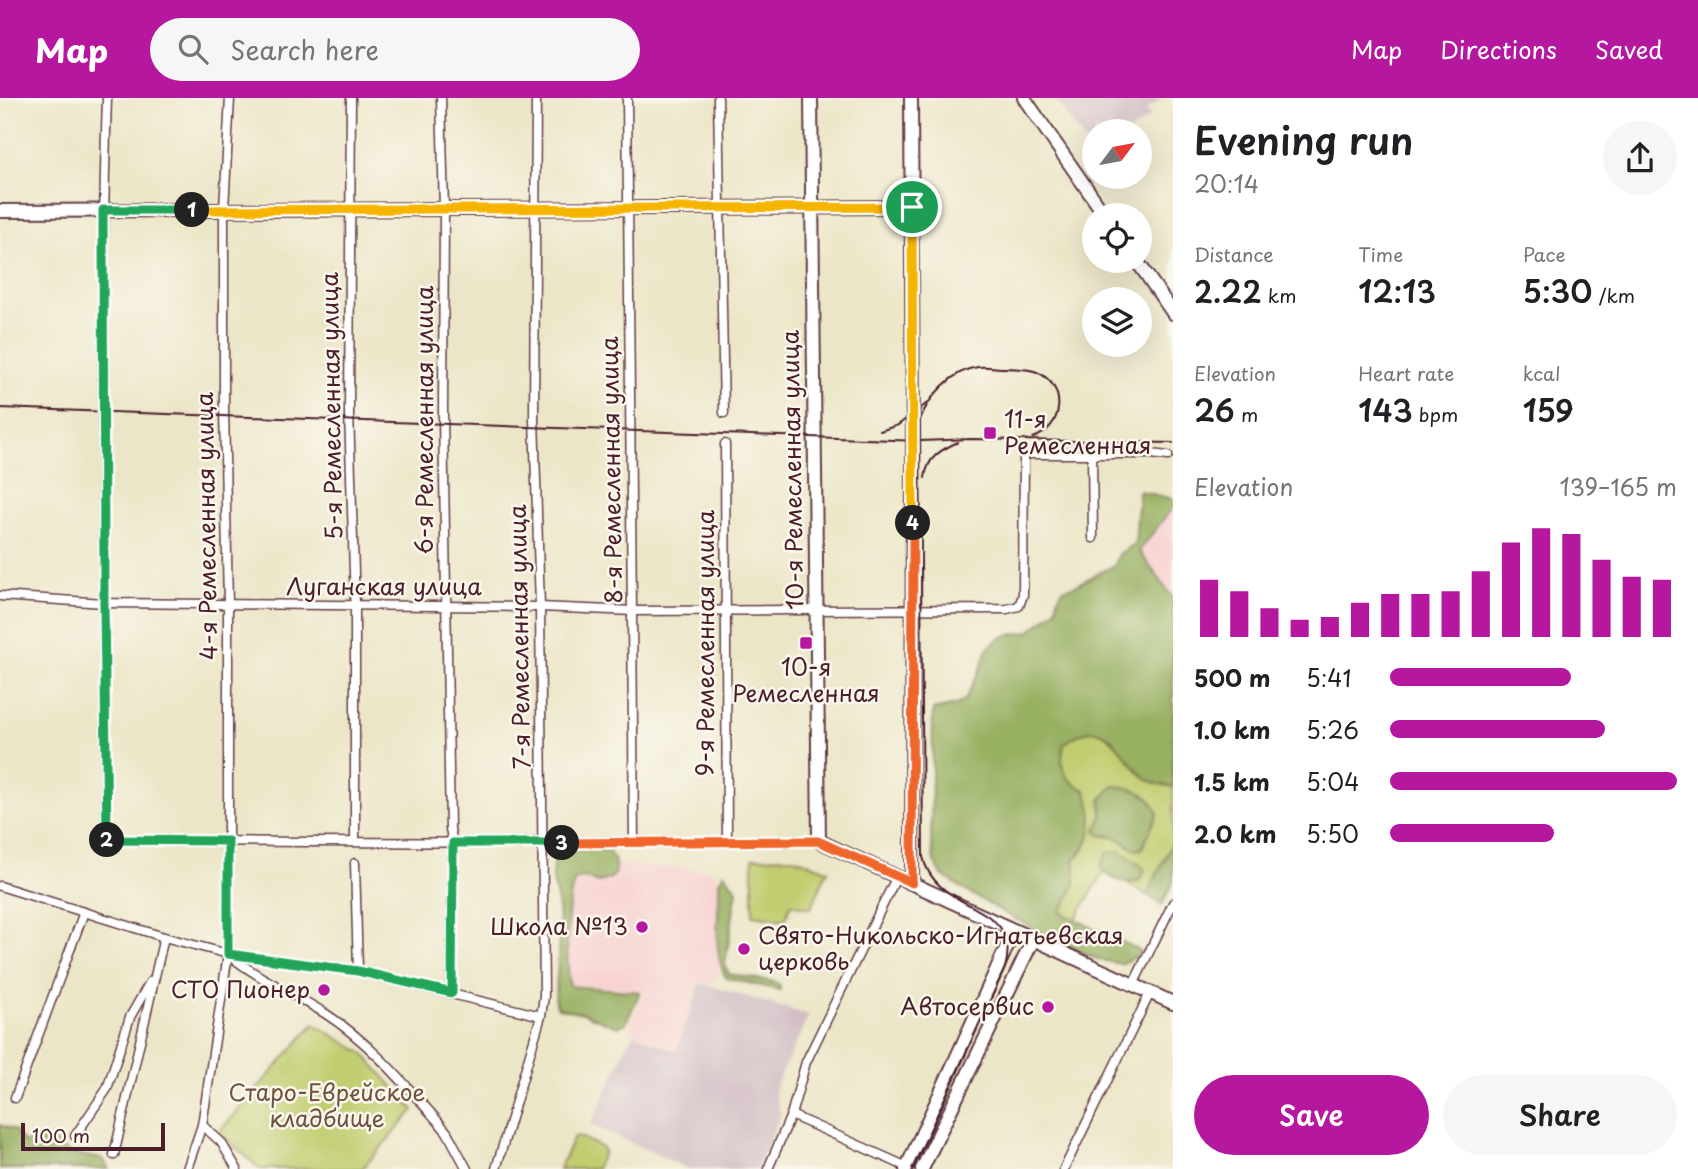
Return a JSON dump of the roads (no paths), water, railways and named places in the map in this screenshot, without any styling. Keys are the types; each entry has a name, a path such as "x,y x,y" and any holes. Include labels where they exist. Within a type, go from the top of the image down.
{"main road":[{"name":"10-я Ремесленная улица","path":"811,98 818,841"},
{"path":"911,98 912,883"},
{"path":"1024,98 1097,203"},
{"path":"0,211 912,207"},
{"path":"1145,273 1173,313"},
{"path":"818,841 1173,1003"},
{"path":"906,1168 1014,931"},
{"path":"922,1169 1032,940"}],"street":[{"path":"107,98 103,210 106,840 453,843 818,841"},
{"name":"4-я Ремесленная улица","path":"187,1169 202,1125 228,954 224,209 230,98"},
{"name":"5-я Ремесленная улица","path":"351,98 349,412 355,606 355,841"},
{"name":"6-я Ремесленная улица","path":"441,98 444,209 445,607 450,829 453,843 452,993"},
{"name":"7-я Ремесленная улица","path":"496,1169 541,1016 544,996 540,607 534,418 536,98"},
{"name":"8-я Ремесленная улица","path":"627,98 629,422 634,611 634,842"},
{"path":"718,98 724,414"},
{"name":"9-я Ремесленная улица","path":"725,444 727,841"},
{"name":"Луганская улица","path":"0,596 104,603 540,607 634,611 1007,609 1019,606 1023,595 1024,454 1092,454"},
{"path":"1093,538 1092,454 1168,456"},
{"path":"355,863 358,971"},
{"path":"768,1169 791,1115 806,1062 897,876"},
{"path":"0,886 228,954 358,971 541,1016"},
{"path":"1133,985 1173,903"},
{"path":"15,1098 84,912"},
{"path":"114,1155 164,937"},
{"path":"228,954 250,971 319,1010 352,1033 447,1132 462,1166"},
{"path":"75,1136 107,1089 130,1017 155,974"},
{"path":"1064,1169 1150,993"},
{"path":"791,1115 906,1168"},
{"path":"202,1125 221,1143 237,1169"}],"tram line":[{"path":"912,1169 1005,968 1007,946 1002,930 991,918 944,889 931,876 923,857 920,420 935,394 960,373 981,367 1030,370 1047,378 1058,396 1056,416 1051,425 1033,438"},
{"path":"880,431 898,425 926,404"},
{"path":"0,408 921,441 971,439 1173,443"},
{"path":"925,478 932,460 958,442"}],"place":[{"name":"11-я Ремесленная","path":"990,433"},
{"name":"10-я Ремесленная","path":"806,643"},
{"name":"Школа №13","path":"642,927"},
{"name":"Свято-Никольско-Игнатьевская церковь","path":"744,949"},
{"name":"СТО Пионер","path":"324,990"},
{"name":"Автосервис","path":"1048,1007"}],"park label":[{"name":"Старо-Еврейское кладбище","path":"327,1106"}]}
